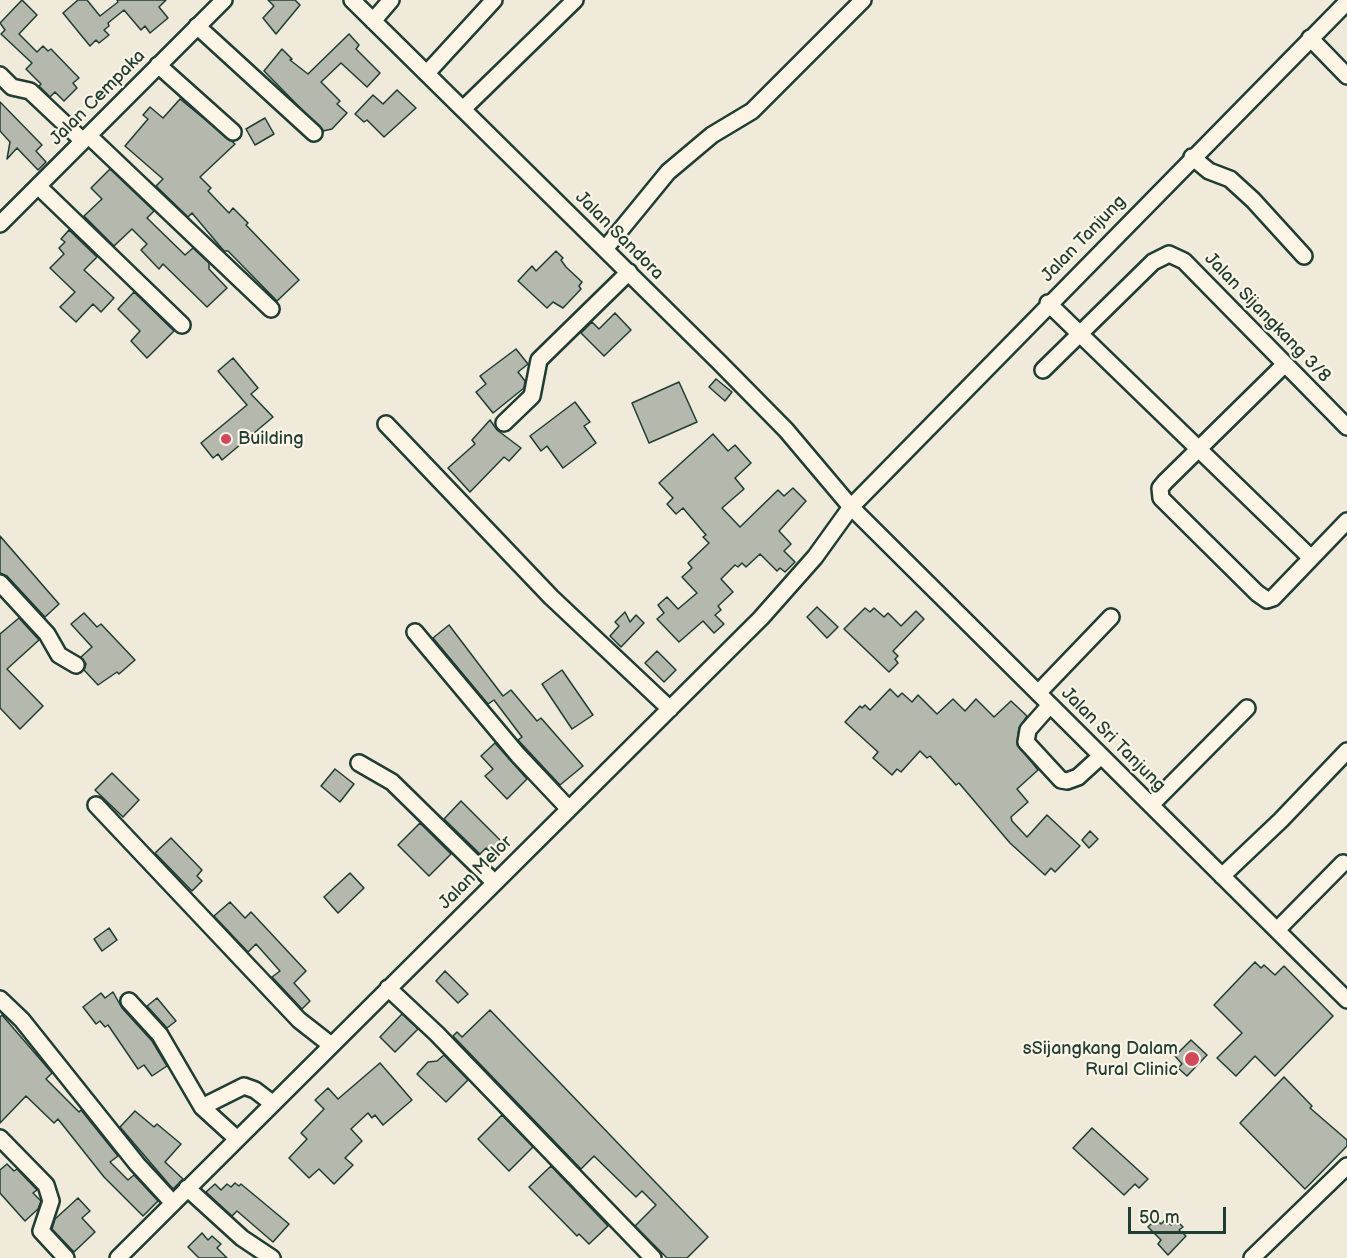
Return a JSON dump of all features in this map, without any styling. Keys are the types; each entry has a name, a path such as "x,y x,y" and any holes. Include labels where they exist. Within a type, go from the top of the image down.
{"street":[{"name":"Jalan Cempaka","path":"0,224 162,68 197,26 224,0"},
{"name":"Jalan Sandora","path":"352,0 377,17 427,73 466,106 607,245 629,272 786,430 851,507"},
{"path":"377,17 391,0"},
{"path":"427,73 494,0"},
{"path":"466,106 575,0"},
{"path":"607,245 668,172 712,135 752,111 864,0"},
{"name":"Jalan Tanjung","path":"851,507 1051,306 1192,157 1347,2"},
{"path":"197,26 314,133"},
{"path":"1310,38 1347,76"},
{"path":"162,68 232,132"},
{"path":"0,75 12,87 30,91 86,139 271,309"},
{"path":"1192,157 1209,171 1230,179 1253,200 1304,256"},
{"path":"38,186 182,325"},
{"name":"Jalan Sijangkang 3/8","path":"1076,329 1153,262 1169,254 1184,261 1347,427"},
{"path":"504,423 532,396 539,360 629,272"},
{"path":"1051,306 1310,557"},
{"path":"1043,370 1076,329"},
{"path":"1285,364 1160,488 1164,502 1262,598 1273,598 1347,521"},
{"path":"386,424 550,597 670,709"},
{"name":"Jalan Sri Tanjung","path":"851,507 1046,685 1050,705 1347,1000"},
{"name":"Jalan Melor","path":"121,1257 172,1202 567,808 670,709 790,586 851,507"},
{"path":"0,583 47,634 59,655 76,665"},
{"path":"1046,685 1111,617"},
{"path":"415,632 518,755 567,808"},
{"path":"1050,705 1028,730 1026,742 1061,780 1067,781 1078,777 1101,756"},
{"path":"1151,805 1247,708"},
{"path":"1222,876 1281,820 1347,751"},
{"path":"359,763 392,782 494,882"},
{"path":"96,805 299,1020 331,1045"},
{"path":"1277,930 1343,863"},
{"path":"388,988 437,1034 653,1258"},
{"path":"0,999 22,1020 137,1164 172,1202"},
{"path":"129,1000 160,1035 202,1107 236,1138"},
{"path":"202,1107 235,1088 244,1086 255,1090 272,1103"},
{"path":"0,1138 46,1185 51,1201 41,1231 66,1258"},
{"path":"1252,1258 1347,1166"},
{"path":"187,1188 242,1238 273,1258"}],"building":[{"path":"22,0 37,15 19,34 37,52 43,46 48,51 51,49 79,78 73,83 77,88 64,101 55,92 50,97 39,86 41,84 26,69 32,63 1,34 5,30 0,23"},
{"path":"78,0 87,0 100,16 118,2 117,0 166,0 159,7 168,18 150,33 145,26 141,30 124,10 108,23 109,26 104,30 109,35 99,43 96,40 90,46 63,13"},
{"path":"268,0 295,0 300,5 276,34 263,18 274,6"},
{"path":"349,34 359,45 356,49 380,73 367,87 341,63 321,82 340,101 337,104 347,113 332,129 323,131 264,71 282,49 292,59 290,60 308,74"},
{"path":"397,90 416,108 384,137 367,120 364,122 355,114 373,95 383,104"},
{"path":"180,99 235,144 200,177 211,188 208,191 229,213 233,208 248,223 246,225 299,280 277,301 228,251 224,251 192,213 188,217 156,186 163,179 125,146 148,119 143,115 150,107 163,118"},
{"path":"0,102 42,145 36,151 46,162 38,170 17,148 7,159 10,142 0,131"},
{"path":"265,118 274,134 255,145 246,129"},
{"path":"110,169 154,211 147,218 185,255 193,248 209,263 209,269 227,288 207,307 163,264 159,269 141,250 147,244 132,229 114,246 84,216 102,199 91,188"},
{"path":"69,230 97,257 84,270 114,298 101,312 93,304 76,322 60,307 75,292 50,268 64,254 59,248 65,242 61,239"},
{"path":"556,251 563,258 561,260 566,267 582,282 579,286 581,289 563,308 553,302 547,308 518,281 532,266 536,271"},
{"path":"134,292 174,331 147,358 131,341 140,331 118,309"},
{"path":"615,313 631,330 604,356 581,333 592,322 599,329"},
{"path":"516,349 528,364 518,372 525,381 524,388 493,413 476,392 486,384 480,376"},
{"path":"233,358 258,388 251,394 273,417 222,460 218,454 213,458 201,443 247,405 218,371"},
{"path":"716,379 732,392 725,401 709,387"},
{"path":"679,382 697,422 649,443 632,403"},
{"path":"575,402 590,422 584,426 596,443 563,468 547,446 541,451 530,436"},
{"path":"490,420 497,430 521,448 509,461 504,457 470,492 448,468 475,444 472,440"},
{"path":"713,434 728,451 735,445 751,463 735,478 744,489 722,508 740,527 778,490 784,496 793,488 806,501 779,531 791,544 784,551 795,562 785,572 780,568 777,571 760,554 746,567 742,563 738,567 735,565 721,579 733,592 718,606 721,610 715,615 724,624 714,633 703,621 679,642 657,619 664,613 658,605 667,597 678,609 697,593 682,577 692,568 688,563 709,543 703,537 706,535 683,508 676,514 667,504 673,498 659,483"},
{"path":"0,536 59,604 45,617 7,576 0,573"},
{"path":"817,607 838,627 827,638 807,617"},
{"path":"865,608 870,612 874,608 884,617 888,613 901,626 916,611 924,619 893,651 898,656 895,659 898,663 889,672 844,629"},
{"path":"625,612 630,622 636,615 644,623 621,647 610,636 619,626 615,622"},
{"path":"84,613 97,627 101,624 135,660 119,674 117,672 98,685 84,670 86,664 81,657 92,647 71,624"},
{"path":"19,618 39,640 7,669 43,706 20,729 0,708 0,634"},
{"path":"449,625 503,696 511,690 537,721 541,718 583,766 560,785 518,740 522,737 494,700 488,704 433,638"},
{"path":"657,651 676,670 664,682 645,663"},
{"path":"562,670 593,715 572,729 542,684"},
{"path":"890,689 898,697 902,693 912,702 918,695 937,714 953,699 965,711 976,699 994,717 1011,701 1027,716 1019,728 1017,744 1038,770 1017,789 1028,802 1011,817 1012,821 1027,837 1047,815 1080,846 1055,872 1051,868 1045,875 1010,843 959,783 956,785 930,756 927,758 920,751 901,772 897,769 892,775 873,758 878,752 845,722 860,706 862,708 865,705 870,710"},
{"path":"495,743 527,779 507,799 485,776 493,769 481,756"},
{"path":"335,769 354,784 340,802 321,786"},
{"path":"112,773 139,800 123,817 95,790"},
{"path":"461,801 507,847 496,858 486,848 480,854 444,819"},
{"path":"420,823 451,854 429,876 398,845"},
{"path":"1090,831 1098,839 1089,848 1082,840"},
{"path":"171,838 202,870 197,876 202,881 192,891 155,853"},
{"path":"350,873 364,888 338,913 324,897"},
{"path":"230,902 245,918 251,912 306,971 294,983 310,1001 302,1009 272,977 280,971 256,944 248,952 214,916"},
{"path":"109,928 117,940 102,951 94,939"},
{"path":"1255,962 1261,968 1264,965 1275,975 1284,966 1333,1016 1275,1076 1255,1056 1236,1076 1217,1058 1242,1033 1214,1005"},
{"path":"445,971 468,994 458,1003 436,981"},
{"path":"113,992 122,1008 152,1041 167,1066 152,1076 144,1065 138,1069 108,1025 105,1027 100,1021 96,1024 83,1007 101,993 105,998"},
{"path":"157,998 176,1021 167,1028 147,1006"},
{"path":"490,1010 708,1237 687,1258 667,1258 635,1226 656,1205 642,1191 636,1197 594,1156 581,1169 453,1036 457,1032 462,1037"},
{"path":"402,1014 418,1029 395,1052 380,1037"},
{"path":"2,1015 52,1073 46,1079 79,1112 81,1110 118,1156 110,1162 128,1180 134,1175 158,1201 143,1216 104,1177 58,1119 54,1123 26,1096 0,1123 0,1017"},
{"path":"1191,1040 1207,1055 1187,1076 1178,1068 1182,1064 1175,1056"},
{"path":"444,1055 468,1080 446,1102 417,1074 428,1062 437,1061"},
{"path":"380,1063 412,1100 383,1125 375,1115 372,1118 368,1113 351,1129 362,1141 345,1158 353,1165 334,1184 319,1169 309,1178 289,1158 307,1139 301,1133 324,1109 315,1100 328,1088 338,1099"},
{"path":"1284,1077 1312,1106 1310,1108 1347,1140 1347,1146 1305,1189 1240,1123"},
{"path":"135,1111 154,1127 157,1124 181,1144 165,1162 183,1179 173,1189 120,1127"},
{"path":"502,1115 533,1147 509,1171 478,1139"},
{"path":"1092,1128 1148,1179 1139,1188 1135,1184 1124,1195 1073,1148"},
{"path":"7,1164 14,1171 17,1169 37,1190 33,1193 41,1201 38,1209 25,1221 0,1193 0,1170"},
{"path":"551,1166 608,1226 589,1244 579,1234 577,1236 529,1187"},
{"path":"235,1183 239,1186 241,1184 289,1224 273,1242 237,1211 232,1216 206,1192 215,1184 221,1190 227,1184 231,1187"},
{"path":"78,1198 90,1211 82,1218 95,1232 74,1252 52,1229 55,1219"},
{"path":"1156,1219 1161,1224 1165,1220 1171,1225 1176,1220 1183,1227 1179,1230 1186,1236 1168,1255 1158,1244 1161,1240 1148,1227"},
{"path":"202,1233 208,1240 212,1236 221,1244 217,1248 227,1258 199,1258 188,1247"}],"place":[{"name":"Building","path":"226,439"},
{"name":"sSijangkang Dalam Rural Clinic","path":"1192,1059"}]}
